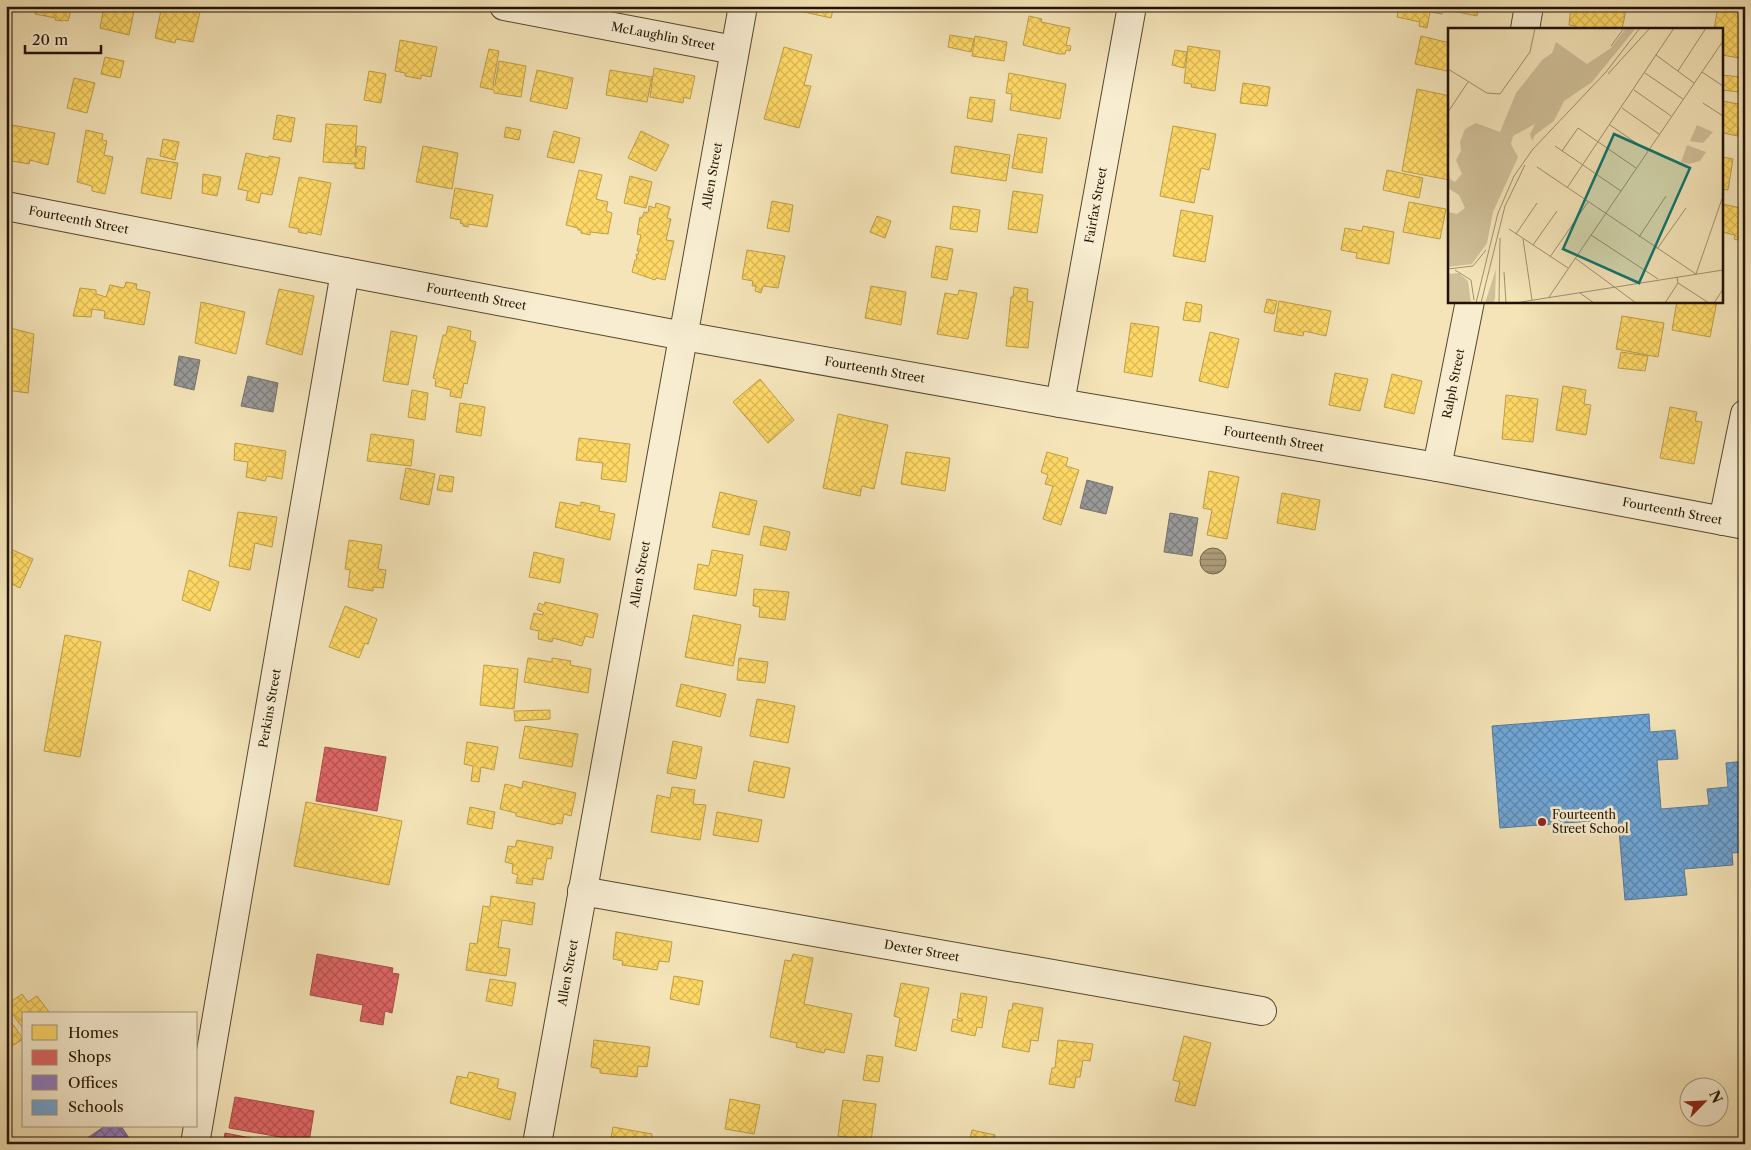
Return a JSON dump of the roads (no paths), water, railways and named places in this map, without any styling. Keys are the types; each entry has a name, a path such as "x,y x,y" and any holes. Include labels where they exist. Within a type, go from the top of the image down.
{"street":[{"name":"McLaughlin Street","path":"504,6 734,50"},
{"name":"Allen Street","path":"537,1144 743,6"},
{"name":"Fairfax Street","path":"1060,403 1132,6"},
{"path":"1525,28 1529,6"},
{"name":"Fourteenth Street","path":"6,206 684,336 1060,403 1437,467 1734,523"},
{"name":"Perkins Street","path":"198,1127 345,272"},
{"name":"Ralph Street","path":"1437,467 1470,302"},
{"path":"1734,523 1745,414"},
{"name":"Dexter Street","path":"582,891 1262,1011"},
{"name":"Perkins Street","path":"195,1144 198,1128"}],"place":[{"name":"Fourteenth Street School","path":"1542,822"}]}
